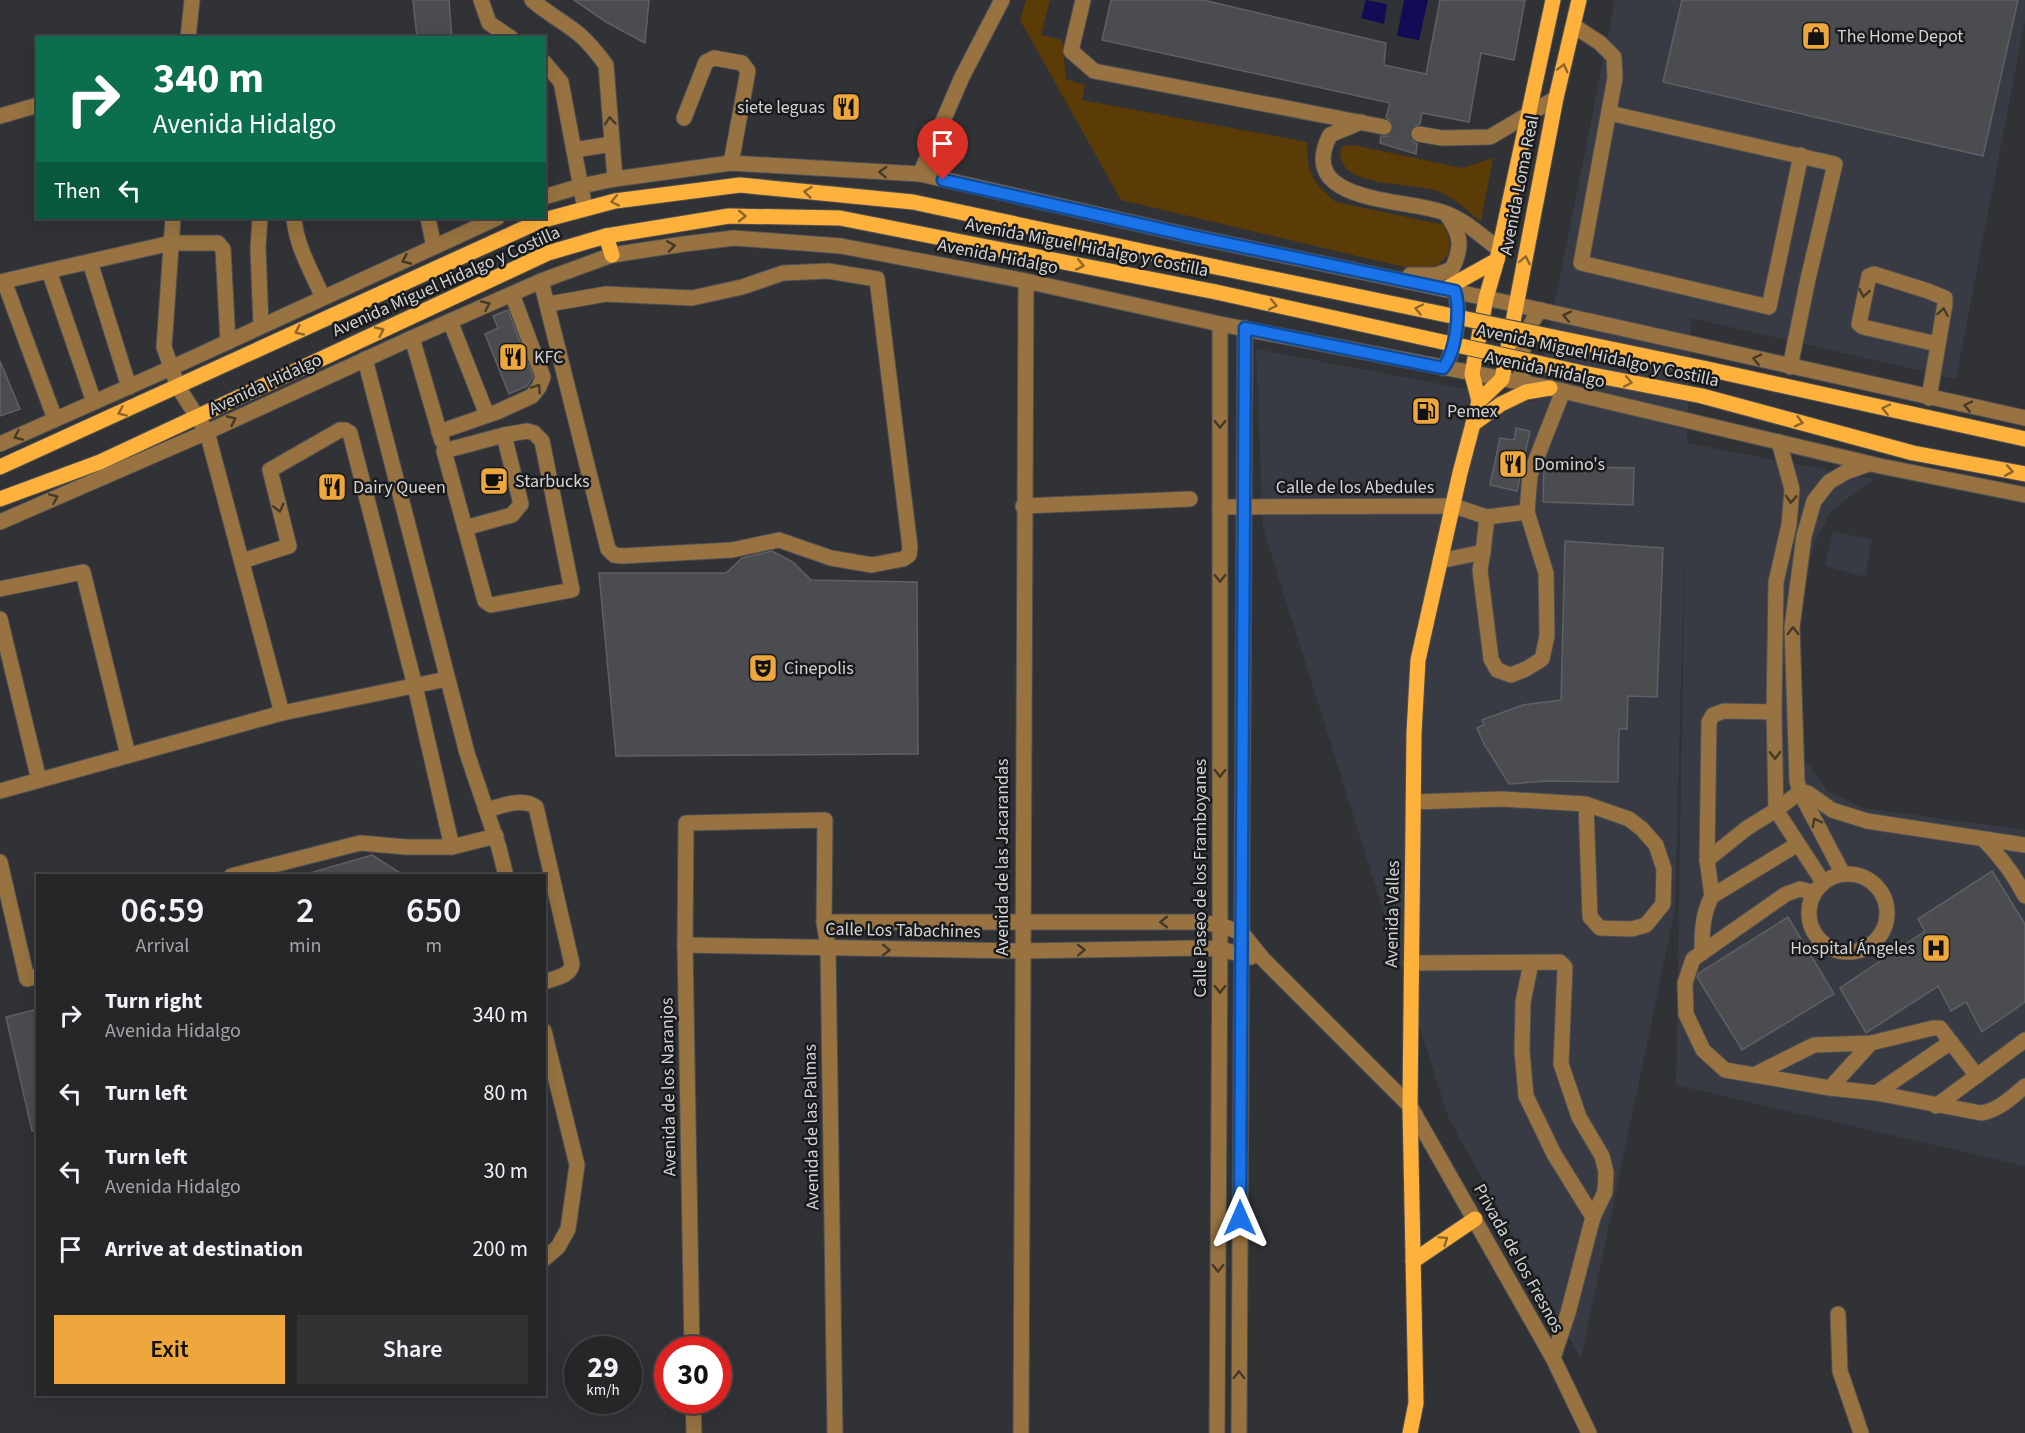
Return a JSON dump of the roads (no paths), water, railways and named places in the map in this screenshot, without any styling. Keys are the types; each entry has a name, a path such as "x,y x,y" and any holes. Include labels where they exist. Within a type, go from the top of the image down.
{"main road":[{"name":"Avenida Loma Real","path":"1472,374 1486,298 1498,255 1552,0"},
{"name":"Avenida Loma Real","path":"1502,379 1556,98 1579,0"},
{"name":"Avenida Miguel Hidalgo y Costilla","path":"0,467 540,221 615,201 740,185 912,202 1702,368 2025,439"},
{"name":"Avenida Miguel Hidalgo y Costilla","path":"0,499 100,462 548,253 606,236 729,216 840,218 1216,292 1583,373 1702,396 1913,453 2025,474"},
{"path":"606,236 612,255"},
{"path":"1450,290 1498,255"},
{"name":"Avenida Valles","path":"1410,1433 1416,1403 1410,1106 1413,802 1418,660 1460,472 1479,401 1472,374"},
{"path":"1479,401 1502,379"},
{"path":"1473,424 1501,404 1526,392 1557,390"},
{"path":"1413,1261 1475,1219"}],"street":[{"path":"188,36 192,0"},
{"path":"481,0 489,22 508,36"},
{"path":"920,174 962,77 1002,0"},
{"path":"1083,0 1071,51 1094,71 1384,127"},
{"path":"537,2 547,13 579,34 606,65 615,179"},
{"path":"1574,26 1600,43 1614,57 1615,78 1581,263 1769,307 1801,155"},
{"path":"684,118 706,62 714,58 742,63 748,71 731,163"},
{"path":"546,64 561,82 585,209"},
{"path":"1419,134 1442,138 1490,136 1556,98"},
{"path":"0,116 36,106"},
{"path":"1609,113 1835,164 1790,367"},
{"path":"1361,122 1330,135 1324,148 1324,163 1328,175 1340,187 1357,194 1445,212 1473,229 1498,255"},
{"path":"574,150 612,144"},
{"path":"546,196 615,179 731,163 920,174 1196,237 1517,304 2025,418"},
{"path":"1384,276 1436,275 1452,269 1458,257 1460,241 1456,227 1445,212"},
{"path":"173,219 164,348 178,387 207,432 282,713"},
{"path":"260,219 258,248 261,326"},
{"path":"294,219 295,230 303,254 323,298"},
{"path":"428,219 434,247"},
{"path":"0,444 495,219"},
{"name":"Avenida Hidalgo","path":"0,522 207,432 541,281 612,255 734,238 841,246 1026,281 1220,324 1557,390 1869,464 2025,495"},
{"path":"55,419 2,282 171,243 218,243 223,249 228,342"},
{"path":"541,281 549,304 608,549 614,555 732,550 779,540 831,558 872,565 903,560 909,555 910,547 877,279 877,253"},
{"path":"90,262 129,387"},
{"path":"49,271 94,402"},
{"path":"549,304 606,294 692,298 742,287 783,273 828,271 877,279"},
{"path":"1929,398 1946,304 1944,298 1874,274 1869,276 1859,324 1863,327 1937,344"},
{"name":"Avenida de las Jacarandas","path":"1021,1433 1021,951 1026,281"},
{"path":"1443,368 1450,359 1456,330 1458,301 1450,290"},
{"path":"439,432 532,396 539,387 543,377 512,294"},
{"path":"1526,384 1521,372 1525,342 1534,317 1541,310"},
{"path":"450,321 487,415"},
{"name":"Calle Paseo de los Framboyanes","path":"1217,1433 1220,324"},
{"path":"1239,1433 1245,328"},
{"path":"412,338 485,601 491,605 572,590 542,441 534,433 527,431 444,451"},
{"path":"365,359 467,753 496,836 506,874"},
{"path":"1527,512 1486,517 1480,570 1491,659 1497,670 1511,675 1527,669 1542,659 1547,636 1546,573 1527,512 1530,476 1557,390"},
{"path":"1220,400 1244,398"},
{"path":"242,561 289,546 270,470 340,430 345,430 350,434 452,847"},
{"path":"465,528 512,515 521,504 504,435"},
{"path":"1779,442 1792,489 1789,525 1776,582 1774,712 1776,810 1798,844 1819,887"},
{"path":"1843,874 1797,782 1792,627 1804,536 1814,501 1829,482 1846,472 1869,464"},
{"path":"1023,506 1190,499"},
{"name":"Calle de los Abedules","path":"1220,507 1454,506 1486,517"},
{"path":"1440,561 1483,552"},
{"path":"0,589 83,572 128,755"},
{"path":"0,619 6,667 39,780"},
{"path":"0,790 282,713 447,679"},
{"path":"1712,896 1707,860 1709,722 1713,715 1724,711 1774,712"},
{"path":"1707,860 1747,828 1800,792 1808,793 1832,810 1867,821 2025,845"},
{"path":"1413,802 1502,799 1586,804 1629,819 1642,829 1656,845 1664,869 1663,904 1646,925 1632,929 1600,928 1590,917 1586,804"},
{"path":"486,810 522,802 530,802 536,807 572,964 572,969 568,974 546,981"},
{"name":"Avenida de las Palmas","path":"686,824 825,820 824,922 828,948 835,1433"},
{"name":"Avenida de los Naranjos","path":"686,824 685,945 692,1336"},
{"path":"239,874 360,843 406,847 452,847 496,836"},
{"path":"1983,839 2002,857 2025,896"},
{"path":"1702,953 1702,922 1705,909 1712,896 1798,844"},
{"path":"0,862 27,979 36,977"},
{"path":"1843,874 1856,874 1868,879 1878,887 1885,899 1887,912 1885,925 1870,945 1857,951 1845,952 1832,949 1821,941 1813,930 1809,918 1810,905 1819,887 1832,877 1843,874"},
{"path":"1819,887 1800,889 1786,894 1693,959 1686,983 1686,1014 1703,1050 1725,1070 1830,1088 1876,1093 1981,1113 1993,1111 2025,1086"},
{"name":"Calle Los Tabachines","path":"824,922 1197,922 1220,925 1242,933"},
{"path":"1242,933 1263,959 1410,1106"},
{"name":"Calle Los Tabachines","path":"685,945 1021,951 1198,948 1220,949 1263,959"},
{"path":"1412,963 1560,962 1565,967 1560,1064 1580,1117 1602,1156 1606,1172 1605,1192 1593,1216 1568,1313 1553,1358"},
{"path":"1531,963 1523,1002 1522,1052 1526,1096 1554,1154 1593,1216"},
{"path":"1754,1075 1814,1046 1871,1043 1940,1028 1977,1076"},
{"path":"546,1039 578,1165 568,1228 558,1247 546,1257"},
{"path":"1936,1106 2025,1040"},
{"path":"1876,1093 1951,1042"},
{"path":"1830,1088 1871,1043"},
{"name":"Privada de los Fresnos","path":"1410,1106 1553,1358 1589,1433"},
{"path":"1838,1314 1840,1371 1861,1433"},
{"path":"693,1414 694,1433"}],"tunnel":[{"path":"1384,127 1419,134"}],"place":[{"name":"The Home Depot","path":"1816,36"},
{"name":"siete leguas","path":"846,107"},
{"name":"KFC","path":"513,357"},
{"name":"Pemex","path":"1426,411"},
{"name":"Domino's","path":"1513,464"},
{"name":"Starbucks","path":"494,481"},
{"name":"Dairy Queen","path":"332,487"},
{"name":"Cinepolis","path":"763,668"},
{"name":"Hospital Ángeles","path":"1936,948"}]}
